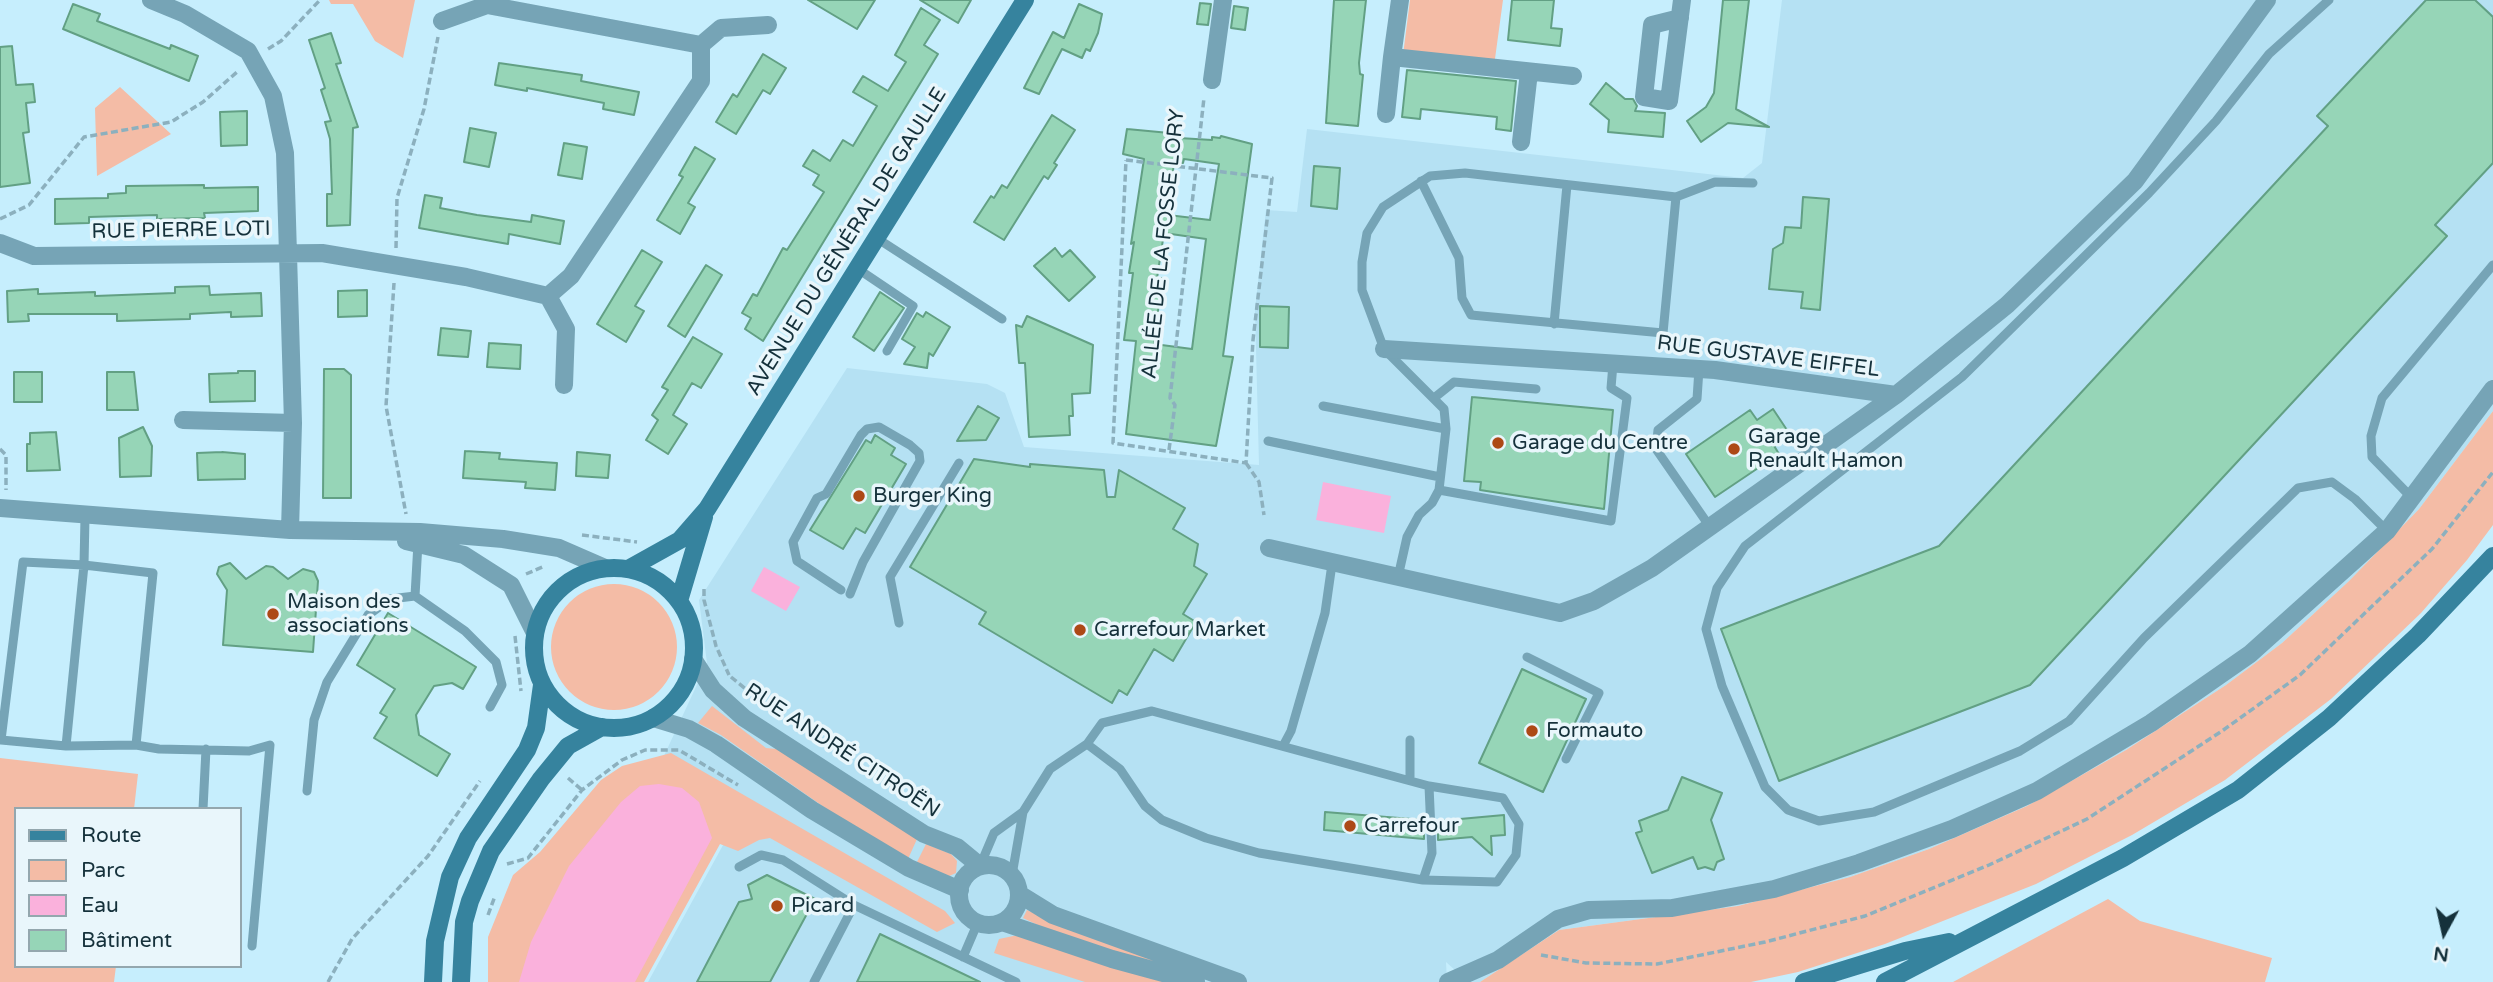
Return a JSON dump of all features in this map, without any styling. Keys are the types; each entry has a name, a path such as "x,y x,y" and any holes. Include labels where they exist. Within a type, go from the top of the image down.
{"main road":[{"name":"AVENUE DU GÉNÉRAL DE GAULLE","path":"628,569 680,540 707,509 1026,0"},
{"name":"AVENUE DU GÉNÉRAL DE GAULLE","path":"679,601 707,509"},
{"path":"1885,982 2123,858 2238,790 2329,718 2418,635 2493,556"},
{"path":"605,568 628,569 665,586 679,601 691,628 694,659 680,693 653,718 637,725 602,727 567,713 542,685 534,660 535,634 539,617 559,590 572,579 605,568"},
{"path":"433,982 435,941 450,877 468,838 527,750 536,728 542,685"},
{"path":"461,982 464,922 491,851 541,779 568,746 602,727"},
{"path":"1804,982 1905,951 1973,937"}],"street":[{"path":"150,0 185,13 248,51 273,96 285,153 289,251 396,264 548,296 566,329 564,385"},
{"path":"1212,80 1223,0"},
{"path":"1387,114 1400,0"},
{"name":"RUE GUSTAVE EIFFEL","path":"1384,349 1699,369 1896,395 2007,305 2135,181 2267,0"},
{"path":"442,21 487,5 701,45 722,28 768,25"},
{"path":"548,296 571,276 701,82 701,45"},
{"path":"1392,57 1573,76"},
{"path":"1521,142 1529,72"},
{"name":"RUE PIERRE LOTI","path":"0,243 34,256 289,251 293,423 290,530"},
{"path":"1448,982 1498,960 1558,919 1588,910 1672,908 1774,889 1940,834 2037,791 2151,723 2250,654 2387,531 2413,500 2493,389"},
{"path":"1269,548 1560,613 1594,601 1641,574 1896,395"},
{"path":"183,420 293,423"},
{"path":"3,509 290,530 420,532 503,539 553,547 605,568"},
{"path":"350,533 418,543 464,555 511,585 535,634"},
{"name":"RUE ANDRÉ CITROËN","path":"694,659 713,690 744,718 924,834 957,847 981,866"},
{"path":"653,718 689,729 716,744 812,810 898,862 960,890"},
{"path":"1002,922 1015,910 1019,894 1012,875 998,866 981,866 966,875 960,890 963,910 978,922 1002,922 1112,960 1196,982"},
{"path":"1019,894 1053,915 1238,982"}],"lane":[{"path":"2329,0 2269,54 2216,121 2149,193 1962,377 1745,546 1717,588 1706,629 1722,686 1765,787 1788,810 1819,821 1874,812 2020,751 2069,721 2144,638 2298,488 2332,482 2355,499 2387,531"},
{"path":"1398,578 1408,537 1419,515 1432,503 1439,490 1446,429 1444,409 1384,349 1362,290 1362,262 1367,233 1383,207 1430,176 1465,173 1676,197 1714,182 1753,184"},
{"path":"1421,181 1460,258 1462,298 1471,315 1663,334 1676,197"},
{"path":"1555,324 1567,185"},
{"path":"877,239 1002,319"},
{"path":"2413,500 2372,457 2371,436 2382,398 2493,265"},
{"path":"858,269 914,306 887,351"},
{"path":"1439,490 1611,521 1627,398 1611,388 1613,364"},
{"path":"1699,369 1698,400 1658,430 1656,449 1710,527"},
{"path":"1434,398 1454,382 1536,388"},
{"path":"1323,406 1446,429"},
{"path":"879,427 911,445 919,453 920,461 846,592 797,561 793,542 817,498 826,494 861,435 867,429 879,427"},
{"path":"1268,441 1440,477"},
{"path":"899,622 890,577 959,463"},
{"path":"66,746 84,565 85,517"},
{"path":"415,596 418,543"},
{"path":"136,745 153,573 84,565 23,562 1,740 66,746 136,745 159,749 249,751 271,745 252,946"},
{"path":"1283,746 1291,731 1325,613 1332,564"},
{"path":"307,791 314,720 327,682 368,615 390,599 415,596 465,631 496,662 502,685 490,706"},
{"path":"1527,657 1599,693 1566,759"},
{"path":"981,866 994,833 1023,812 1050,769 1087,744 1102,723 1152,710 1429,786 1503,798 1519,824 1516,855 1497,882 1423,880 1259,853 1206,838 1162,820 1145,806 1120,769 1087,744"},
{"path":"1410,740 1410,780"},
{"path":"203,807 206,749"},
{"path":"1423,880 1432,853 1429,786"},
{"path":"1012,875 1023,812"},
{"path":"739,867 761,855 783,860 854,905 1016,982"},
{"path":"814,982 854,905"},
{"path":"963,957 978,922"}],"path":[{"path":"0,219 29,205 84,137 171,122 204,102 252,59 281,41 320,0"},
{"name":"ALLÉE DE LA FOSSE LORY","path":"1169,451 1175,405 1170,398 1203,99 1212,80"},
{"path":"1246,463 1113,443 1126,160 1272,178 1253,340 1246,463 1259,482 1264,515"},
{"path":"0,449 6,455 3,509"},
{"path":"511,585 524,575 549,563 553,547"},
{"path":"516,628 514,645 520,704"},
{"path":"729,676 777,715"},
{"path":"805,735 815,741 824,724"},
{"path":"507,864 528,858 582,790 622,760 645,750 679,750"},
{"path":"328,982 352,939 428,856 486,774"},
{"path":"491,851 507,864"},
{"path":"503,876 507,864"},
{"path":"486,921 499,887"}],"shaded area":[{"path":"1782,0 2493,0 2493,411 2419,509 2349,581 2282,643 2226,685 2126,750 2027,806 1929,849 1850,877 1738,906 1559,930 1480,982 1468,982 1446,962 1447,982 648,982 745,805 663,758 707,663 699,600 847,368 987,384 1005,393 1024,447 1259,465 1255,310 1266,210 1297,212 1307,129 1743,178 1762,163"}],"green space":[{"path":"329,0 415,0 403,58 375,41 353,4 331,4"},
{"path":"1410,0 1503,0 1494,66 1403,55"},
{"path":"120,87 171,134 97,176 95,108"},
{"path":"2493,411 2493,525 2467,560 2421,613 2331,699 2225,780 2132,835 2036,884 1885,944 1798,972 1751,982 1480,982 1559,930 1738,906 1850,877 1929,849 2027,806 2126,750 2226,685 2282,643 2349,581 2419,509"},
{"path":"614,584 638,588 659,602 673,623 677,647 673,671 659,692 638,706 614,710 590,706 569,692 555,671 551,647 555,623 569,602 590,588"},
{"path":"712,706 766,748 786,750 917,839 908,859 851,826 721,735 698,723"},
{"path":"671,753 945,911 955,923 937,932 770,838 759,840 738,851 720,844 644,982 488,982 488,937 513,875 540,852 601,780 622,766"},
{"path":"0,758 138,774 134,807 14,807 14,968 116,968 114,982 0,982"},
{"path":"926,844 951,854 957,861 956,873 947,877 917,862"},
{"path":"2108,899 2140,921 2272,958 2265,982 1953,982"},
{"path":"1027,910 1076,932 1176,967 1175,969 1103,949 1042,927 1023,918"},
{"path":"1018,935 1167,982 1085,982 994,953 999,939"}],"water":[{"path":"1323,482 1391,496 1384,533 1316,520"},
{"path":"764,567 800,587 786,611 751,591"},
{"path":"659,784 682,788 699,802 712,838 635,982 519,982 531,942 569,866 621,802 640,786"}],"building":[{"path":"808,0 875,0 857,29"},
{"path":"920,0 971,0 958,23"},
{"path":"1334,0 1366,0 1359,63 1360,74 1363,75 1358,126 1326,123"},
{"path":"1512,0 1554,0 1551,28 1562,29 1560,46 1508,40"},
{"path":"1723,0 1749,0 1736,109 1769,127 1728,123 1701,142 1687,121 1706,107 1714,93"},
{"path":"2426,0 2475,0 2493,17 2493,163 2435,225 2447,236 2030,685 1779,781 1721,629 1939,546 2328,126 2317,116"},
{"path":"1200,3 1211,4 1208,25 1197,24"},
{"path":"73,4 100,14 97,21 170,49 171,45 198,56 189,81 63,29"},
{"path":"1079,4 1102,14 1090,51 1086,49 1082,58 1062,49 1039,94 1024,88 1053,32 1064,38"},
{"path":"1234,6 1248,8 1245,30 1231,28"},
{"path":"921,8 940,20 924,45 938,54 763,341 745,329 751,318 742,313 753,294 757,296 783,248 787,250 824,192 813,185 819,175 803,166 813,150 830,161 843,140 853,146 877,106 853,92 863,76 888,91 906,62 895,55"},
{"path":"331,33 341,63 336,64 358,127 353,128 350,225 327,226 327,194 332,194 330,139 325,122 331,121 321,90 325,88 309,40"},
{"path":"12,46 16,85 33,84 35,102 26,103 29,132 23,133 30,183 0,187 0,47"},
{"path":"763,54 786,68 770,94 763,90 736,134 716,122 733,94 737,97"},
{"path":"499,63 582,75 581,81 639,92 634,115 603,109 604,103 527,88 527,91 495,85"},
{"path":"1407,70 1516,81 1511,131 1496,129 1497,117 1421,109 1420,119 1402,117"},
{"path":"1606,83 1625,99 1633,99 1637,106 1635,111 1665,113 1663,137 1608,132 1609,120 1590,104"},
{"path":"247,111 247,145 221,146 220,112"},
{"path":"1052,115 1075,130 1054,163 1057,165 1048,179 1044,176 1004,240 974,222 991,196 994,198 1002,185 1007,188"},
{"path":"470,128 496,133 489,167 464,162"},
{"path":"1127,129 1180,134 1179,138 1212,140 1212,137 1221,136 1252,144 1223,356 1233,357 1216,446 1126,434 1136,341 1124,340 1133,273 1129,273 1134,242 1131,244 1144,159 1123,154","holes":["1184,159 1219,164 1210,220 1168,215 1174,162 1183,163","1164,233 1206,239 1192,349 1154,344 1162,278 1157,278"]},
{"path":"564,143 587,147 582,179 558,175"},
{"path":"695,147 715,159 688,203 695,207 680,234 657,220 683,177 679,175"},
{"path":"1314,166 1340,168 1337,209 1311,206"},
{"path":"204,185 204,188 258,187 258,211 204,213 205,218 157,219 157,215 89,217 89,223 55,224 55,199 108,198 108,194 126,193 126,186"},
{"path":"425,195 442,198 440,208 477,215 531,222 532,215 564,221 560,244 509,234 508,244 419,228"},
{"path":"1803,197 1829,199 1820,310 1801,308 1803,292 1769,289 1773,249 1783,243 1785,227 1801,228"},
{"path":"1055,248 1062,257 1070,250 1095,277 1069,301 1034,266"},
{"path":"642,250 662,262 635,306 644,311 626,342 597,324"},
{"path":"706,265 722,275 685,337 668,326"},
{"path":"209,286 210,295 261,293 262,316 231,317 231,312 190,314 190,319 117,321 117,314 28,314 29,321 8,322 7,291 38,289 38,294 95,292 95,296 175,293 175,287"},
{"path":"367,290 367,316 338,317 338,291"},
{"path":"880,292 904,308 874,351 853,337"},
{"path":"1260,306 1289,307 1288,348 1260,347"},
{"path":"926,312 950,327 933,356 929,353 927,368 904,364 915,347 902,339 917,313 923,317"},
{"path":"1027,316 1093,345 1090,393 1072,394 1070,435 1029,437 1025,363 1019,363 1016,325 1022,327"},
{"path":"441,328 471,331 468,357 438,355"},
{"path":"693,337 722,354 701,388 692,383 673,415 687,424 668,454 646,440 658,420 652,415 668,390 662,387"},
{"path":"489,343 521,345 520,369 487,367"},
{"path":"324,369 344,369 351,375 351,498 323,498"},
{"path":"255,371 255,401 210,402 209,374"},
{"path":"14,372 42,372 42,402 14,402"},
{"path":"107,372 134,372 138,410 107,410"},
{"path":"1472,397 1613,410 1604,509 1480,490 1481,482 1464,481"},
{"path":"978,406 999,418 986,440 957,441"},
{"name":"Garage Renault Hamon","path":"1773,409 1789,433 1773,444 1779,454 1715,497 1686,454 1750,410 1757,420"},
{"path":"143,427 152,446 151,476 120,477 119,438"},
{"path":"56,432 60,470 27,471 27,444 30,444 30,433"},
{"name":"Burger King","path":"875,435 895,448 891,455 906,464 865,533 856,528 843,549 810,530 866,440 871,443"},
{"path":"465,451 500,453 499,459 557,463 555,490 525,488 526,482 463,478"},
{"path":"577,452 610,455 608,478 576,476"},
{"path":"197,453 245,454 245,479 198,480"},
{"path":"974,459 1030,467 1030,464 1104,470 1107,497 1115,497 1119,470 1185,508 1173,529 1198,544 1194,566 1207,574 1183,614 1196,622 1173,661 1154,649 1127,695 1119,690 1112,703 979,624 986,612 910,567"},
{"name":"Maison des associations","path":"230,563 246,579 266,566 273,567 288,579 303,569 314,572 318,581 313,652 223,645 227,590 217,574 219,567"},
{"path":"388,613 476,667 463,689 452,683 434,686 416,715 419,735 450,754 437,776 374,738 387,717 380,713 395,689 357,665"},
{"name":"Formauto","path":"1522,669 1586,699 1543,792 1479,763"},
{"path":"1682,777 1722,793 1711,820 1724,859 1717,862 1714,870 1705,867 1698,869 1693,857 1652,873 1636,833 1642,831 1639,821 1668,810"},
{"path":"1325,812 1424,820 1424,839 1324,830"},
{"path":"1504,815 1505,835 1491,836 1492,855 1472,837 1438,840 1438,821"},
{"path":"767,875 815,899 770,982 697,982 739,902 752,899 748,885"},
{"path":"880,934 980,982 857,982"}],"place":[{"name":"Garage du Centre","path":"1498,443"},
{"name":"Garage Renault Hamon","path":"1734,449"},
{"name":"Burger King","path":"859,496"},
{"name":"Maison des associations","path":"273,614"},
{"name":"Carrefour Market","path":"1080,630"},
{"name":"Formauto","path":"1532,731"},
{"name":"Carrefour","path":"1350,826"},
{"name":"Picard","path":"777,906"}]}
